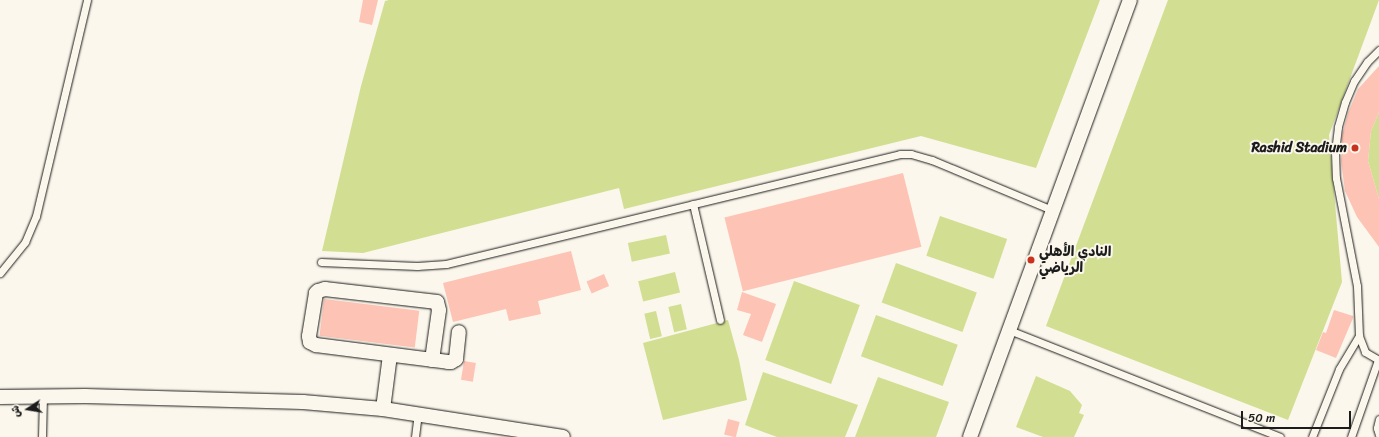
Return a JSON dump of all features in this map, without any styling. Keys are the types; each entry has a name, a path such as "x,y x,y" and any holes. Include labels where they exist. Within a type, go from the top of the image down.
{"street":[{"path":"970,437 1130,0"},
{"path":"432,360 439,310 437,302 325,290 318,291 316,293 309,336 312,344 390,355 432,360 451,362 456,359 459,332"},
{"path":"383,409 390,355"},
{"path":"0,397 43,396 241,399 383,409 564,437"}],"lane":[{"path":"0,273 17,254 31,229 36,216 87,0"},
{"path":"1351,437 1378,360 1365,352 1360,336 1357,286 1336,178 1335,152 1338,127 1345,102 1354,81 1367,62 1379,50"},
{"path":"321,262 417,266 446,264 900,154 911,154 932,160 1052,210"},
{"path":"693,204 720,320"},
{"path":"1010,330 1280,437"},
{"path":"1312,437 1342,364 1360,336"},
{"path":"42,437 43,396"},
{"path":"415,437 418,414"},
{"path":"1379,419 1377,428 1379,435"}],"green space":[{"path":"1100,0 1036,168 921,136 624,209 619,188 363,253 322,251 361,86 385,1"},
{"path":"1168,0 1379,0 1329,135 1342,282 1288,420 1046,326"},
{"path":"1379,112 1379,199 1368,161 1371,131"},
{"path":"940,216 1007,239 993,279 926,256"},
{"path":"666,235 670,254 632,262 628,243"},
{"path":"896,263 977,292 962,332 882,302"},
{"path":"675,272 680,292 643,302 638,281"},
{"path":"794,281 860,305 831,384 765,360"},
{"path":"681,304 687,329 674,332 668,307"},
{"path":"656,311 662,336 650,339 644,314"},
{"path":"876,315 958,345 943,386 861,356"},
{"path":"728,320 739,360 747,400 663,420 643,343"},
{"path":"763,372 858,405 845,437 777,437 745,425"},
{"path":"1036,376 1070,391 1082,405 1079,413 1084,415 1074,437 1043,437 1016,427"},
{"path":"878,377 949,402 936,437 855,437"}],"building":[{"path":"363,0 378,0 372,25 359,22"},
{"name":"Rashid Stadium","path":"1379,66 1379,112 1371,131 1368,161 1379,199 1379,247 1357,217 1345,191 1341,161 1342,136 1348,113 1358,89"},
{"path":"903,173 921,247 743,291 724,218"},
{"path":"571,251 581,290 538,301 541,314 509,321 506,309 453,322 443,283"},
{"path":"604,274 609,286 592,293 587,281"},
{"path":"742,292 776,304 762,342 743,335 751,314 737,310"},
{"path":"324,299 419,311 415,347 319,336"},
{"path":"1334,310 1353,316 1336,358 1316,350 1323,332 1326,333"},
{"path":"464,361 476,363 473,382 461,380"},
{"path":"728,419 740,422 736,437 724,435"}],"place":[{"name":"Rashid Stadium","path":"1355,148"},
{"name":"النادي الأهلي الرياضي","path":"1031,260"}]}
